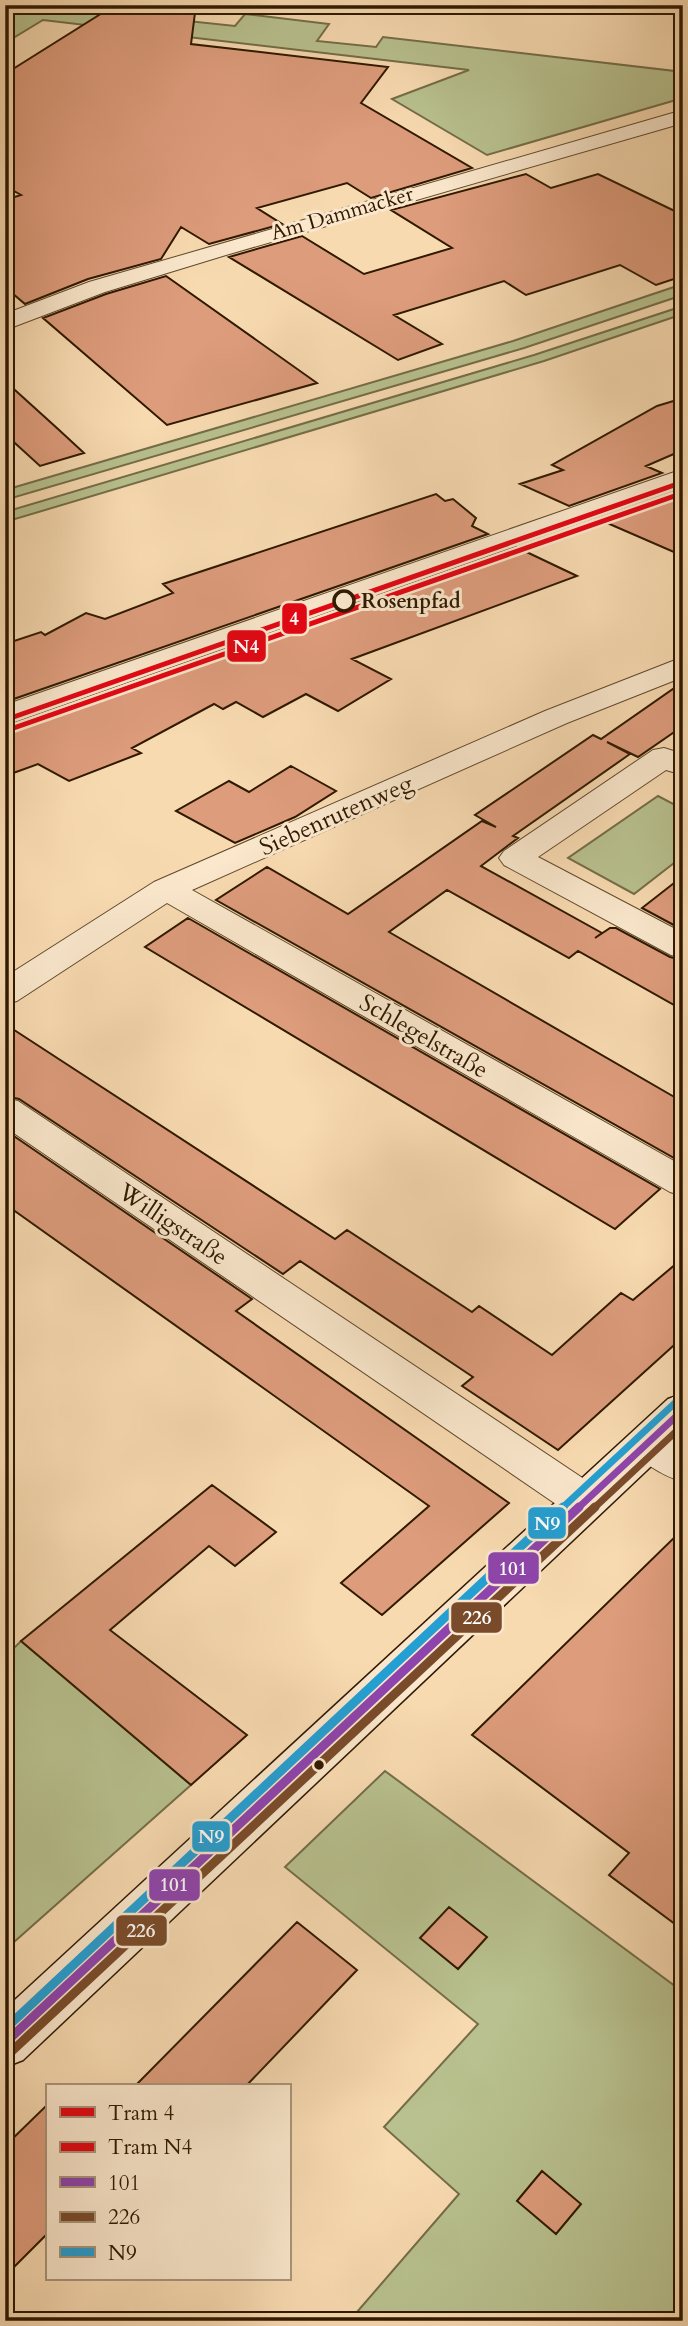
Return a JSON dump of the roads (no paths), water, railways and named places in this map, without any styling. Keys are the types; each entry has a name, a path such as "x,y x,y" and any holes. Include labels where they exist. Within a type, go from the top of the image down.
{"street":[{"name":"Am Dammacker","path":"5,323 97,287 218,250 683,116"},
{"path":"5,715 683,477"},
{"name":"Siebenrutenweg","path":"5,993 166,889 556,717 683,666"},
{"path":"683,766 664,757 515,858 683,947"},
{"name":"Schlegelstraße","path":"166,889 677,1180"},
{"name":"Willigstraße","path":"5,1110 584,1502"},
{"path":"5,2043 130,1930 247,1815 584,1502 665,1454 683,1410"}],"tram line":[{"name":"4","path":"5,720 683,482"},
{"name":"N4","path":"8,730 683,493"}],"place":[{"name":"Rosenpfad","path":"344,601"}]}
